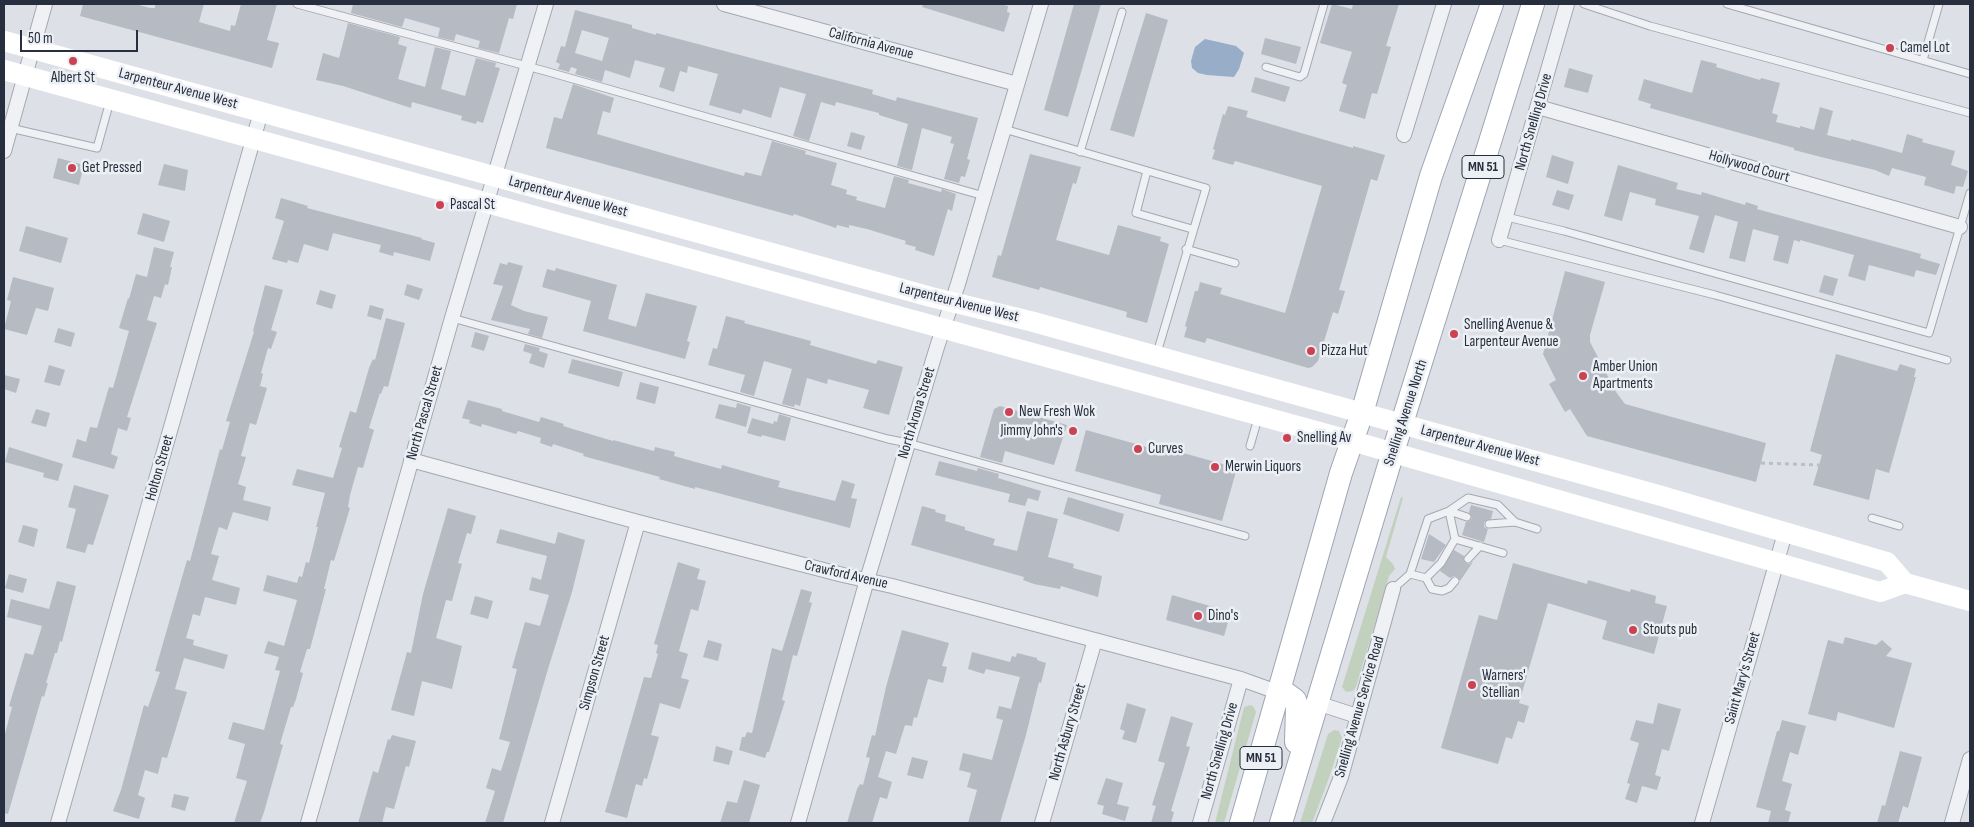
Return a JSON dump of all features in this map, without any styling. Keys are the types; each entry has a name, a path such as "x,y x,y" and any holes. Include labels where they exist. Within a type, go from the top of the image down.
{"main road":[{"name":"MN 51","path":"1242,823 1308,589 1362,413 1431,176 1492,4"},
{"name":"Snelling Avenue North","path":"1281,823 1393,452 1533,4"},
{"name":"Larpenteur Avenue West","path":"4,42 951,302 1030,321 1658,495 1887,562 1905,582 1880,592 1393,452 4,70"},
{"path":"1905,582 1970,601"},
{"path":"1280,692 1287,694 1295,700 1297,706 1296,752 1298,766"}],"street":[{"path":"4,151 45,4"},
{"name":"North Pascal Street","path":"308,823 452,318 546,4"},
{"name":"California Avenue","path":"724,4 1017,84"},
{"name":"North Arona Street","path":"798,823 867,580 1041,4"},
{"path":"1404,135 1444,4"},
{"name":"North Snelling Drive","path":"1499,240 1567,4"},
{"name":"Hollywood Court","path":"1538,107 1960,227"},
{"name":"Holton Street","path":"58,823 261,112"},
{"name":"Crawford Avenue","path":"411,460 638,522 1095,640 1241,679 1280,692"},
{"name":"Simpson Street","path":"552,823 638,522"},
{"name":"Saint Mary's Street","path":"1702,823 1785,533"},
{"name":"Snelling Avenue Service Road","path":"1323,823 1341,777 1393,589"},
{"name":"North Asbury Street","path":"1042,823 1095,640"},
{"name":"North Snelling Drive","path":"1200,823 1241,679"},
{"path":"1317,703 1357,716"},
{"path":"1952,823 1970,759"}],"lane":[{"path":"297,4 528,66 984,196"},
{"path":"1266,67 1300,77 1304,74 1324,4"},
{"path":"1584,4 1650,26 1970,113"},
{"path":"1727,4 1970,74"},
{"path":"1923,60 1939,4"},
{"path":"1080,152 1122,12"},
{"path":"10,128 97,148 111,99"},
{"path":"1004,129 1206,188 1186,249 1156,356"},
{"path":"1147,171 1136,212 1192,229"},
{"path":"1507,217 1564,230 1929,332 1970,193"},
{"path":"1499,240 1715,295 1947,360"},
{"path":"1186,249 1235,263"},
{"path":"452,318 1245,536"},
{"path":"1250,446 1258,415"},
{"path":"1393,589 1410,574 1428,519 1449,511 1468,498 1498,505 1515,522"},
{"path":"1449,511 1467,517"},
{"path":"1426,578 1441,563 1455,539 1449,511"},
{"path":"1872,518 1899,526"},
{"path":"1489,524 1515,522 1537,529"},
{"path":"1455,539 1503,553"},
{"path":"1468,559 1480,546"},
{"path":"1410,574 1426,578 1432,589 1442,591 1450,588 1454,581"}],"path":[{"path":"1761,463 1818,465"}],"green space":[{"path":"1401,497 1403,498 1386,557 1395,569 1389,576 1356,687 1353,691 1346,692 1342,687"},
{"path":"1253,706 1256,712 1224,823 1215,823 1244,707"},
{"path":"1334,730 1339,731 1342,738 1329,778 1312,823 1300,823 1328,734"}],"water":[{"path":"1205,39 1236,46 1244,53 1239,69 1234,77 1207,75 1198,73 1192,68 1191,61 1195,47"}],"building":[{"path":"83,4 135,4 155,8 155,4 204,4 199,22 230,31 231,25 235,26 241,4 277,4 267,40 279,43 272,68 80,16"},
{"path":"353,4 517,4 513,19 509,18 499,53 478,48 480,41 456,34 454,41 438,37 440,28 405,18 402,27 351,13"},
{"path":"923,4 999,4 1008,6 1007,12 1010,13 1004,32 922,7"},
{"path":"1074,4 1101,4 1068,117 1044,110"},
{"path":"1332,4 1352,9 1353,4 1399,4 1386,46 1391,47 1377,94 1372,93 1365,119 1339,111 1347,85 1342,83 1352,52 1320,43"},
{"path":"575,10 632,25 632,28 656,35 656,33 873,90 872,94 896,101 897,97 978,118 967,159 970,160 965,177 961,176 959,183 944,179 954,144 950,143 952,137 922,128 912,170 897,166 908,124 879,115 879,113 836,102 835,106 821,102 809,141 793,136 806,94 780,87 771,118 743,109 741,114 709,105 718,74 688,66 687,73 680,71 674,92 659,87 665,68 635,60 630,78 605,70 602,82 575,74 577,69 571,67 569,72 558,69 560,64 556,62 561,46 565,47","holes":["582,30 609,38 602,61 575,53"]},
{"path":"1146,13 1168,20 1134,137 1110,130"},
{"path":"348,23 400,37 398,44 407,47 398,79 425,87 435,47 451,51 441,89 465,96 476,58 496,63 495,67 500,68 483,123 477,121 476,124 461,120 462,116 412,102 411,108 343,86 316,80 323,53 339,58"},
{"path":"1265,38 1301,47 1296,64 1261,54"},
{"path":"1701,60 1717,64 1716,67 1760,80 1761,78 1780,83 1772,113 1778,115 1776,122 1814,130 1820,107 1833,111 1827,135 1851,141 1851,139 1902,153 1907,134 1923,139 1922,142 1955,151 1951,165 1968,171 1963,187 1956,186 1954,194 1924,185 1926,177 1892,168 1889,176 1875,170 1794,150 1794,148 1650,108 1651,104 1638,100 1644,79 1692,93"},
{"path":"1569,68 1593,75 1588,93 1564,87"},
{"path":"1255,77 1290,87 1285,102 1251,92"},
{"path":"573,84 614,98 610,113 603,111 597,134 676,157 744,176 745,172 761,176 772,141 806,151 805,154 837,163 831,185 847,190 846,194 857,197 856,200 885,208 894,176 909,180 908,183 941,192 942,189 956,194 952,211 948,209 934,256 915,250 916,247 905,244 906,241 867,229 849,225 849,228 837,225 836,228 794,214 793,216 546,148 554,117 562,119"},
{"path":"1228,106 1248,111 1246,117 1353,148 1353,146 1385,155 1377,181 1371,179 1339,290 1345,291 1338,314 1333,312 1318,361 1312,367 1308,368 1207,338 1205,343 1184,337 1187,327 1185,326 1195,291 1198,291 1200,282 1222,288 1220,294 1285,313 1322,186 1235,161 1233,165 1212,159 1223,114 1225,115"},
{"path":"851,132 865,136 861,150 847,146"},
{"path":"1030,154 1081,167 1076,184 1073,183 1056,240 1109,255 1118,225 1161,237 1160,241 1169,244 1147,323 1126,317 1127,312 1040,287 1039,290 992,277 998,255 1001,256"},
{"path":"1552,155 1574,162 1568,184 1546,177"},
{"path":"58,158 84,165 79,185 53,178"},
{"path":"164,164 188,170 185,191 158,185"},
{"path":"1618,165 1678,183 1676,189 1701,195 1702,192 1745,205 1746,202 1758,206 1757,209 1921,254 1920,258 1940,264 1936,275 1916,270 1914,277 1869,265 1865,281 1848,276 1854,255 1800,240 1800,242 1794,240 1788,264 1773,260 1779,236 1753,229 1745,262 1729,258 1738,222 1715,215 1704,253 1689,249 1699,216 1655,205 1656,199 1630,192 1622,221 1604,216"},
{"path":"1557,190 1574,195 1569,210 1552,205"},
{"path":"281,198 308,206 307,208 435,243 430,261 394,252 393,256 379,252 381,245 333,233 328,251 304,244 298,263 288,260 287,263 272,259 284,221 275,218"},
{"path":"143,213 170,221 164,242 137,234"},
{"path":"26,226 68,238 61,263 19,251"},
{"path":"154,247 174,252 170,267 172,267 168,285 165,284 161,298 154,296 147,320 157,323 127,417 131,418 127,431 118,428 111,454 118,457 114,469 72,457 77,439 86,442 90,427 97,428 109,387 113,388 129,331 119,328 136,274 147,277"},
{"path":"508,262 523,266 511,305 524,311 548,317 542,338 528,334 530,329 491,320 503,286 493,284 500,263 507,265"},
{"path":"556,268 617,285 608,319 636,327 646,293 697,306 687,341 690,342 685,359 583,331 591,301 542,287 547,269 555,271"},
{"name":"Amber Union Apartments","path":"1565,271 1605,282 1590,335 1590,342 1616,392 1625,404 1766,443 1756,482 1587,436 1570,409 1565,412 1549,384 1556,380 1543,354"},
{"path":"1824,275 1838,279 1833,296 1819,292"},
{"path":"13,277 54,288 48,311 36,308 27,335 4,329 11,301 7,300"},
{"path":"407,284 423,289 419,300 404,295"},
{"path":"265,285 283,290 271,330 277,332 271,349 268,348 261,373 263,374 260,386 267,388 256,425 250,423 241,456 246,457 238,484 246,487 243,500 271,507 268,521 233,512 227,530 219,527 211,554 219,556 212,580 240,588 236,605 205,597 200,616 193,614 186,638 194,640 193,645 228,655 224,669 184,658 175,689 187,692 167,758 162,757 158,774 145,770 138,795 145,798 139,819 113,811 121,790 144,705 148,707 160,672 155,671 187,560 190,561 220,449 222,450 230,422 226,421 254,332"},
{"path":"320,290 336,295 332,309 316,304"},
{"path":"370,305 384,309 381,320 367,316"},
{"path":"726,316 745,321 744,323 811,341 810,345 876,364 878,360 903,367 889,415 863,408 869,390 828,379 827,384 807,378 800,406 795,404 794,407 782,404 792,369 764,361 754,396 740,392 745,375 708,365 713,348 717,349"},
{"path":"386,318 405,323 388,387 384,386 380,393 369,428 374,430 363,468 358,467 350,495 348,507 350,508 334,561 331,560 324,589 326,589 310,649 307,649 300,672 303,673 280,744 283,745 264,812 260,823 234,823 247,781 236,778 245,744 228,739 233,722 264,730 280,671 275,670 279,657 264,653 268,641 284,646 297,600 263,591 267,575 297,583 299,576 302,577 306,562 309,563 325,493 292,485 297,469 333,478 342,448 339,447 350,411 356,413 369,368 373,359 375,360"},
{"path":"58,328 75,333 71,347 54,342"},
{"path":"475,332 489,336 484,351 471,347"},
{"path":"525,344 540,348 539,351 548,354 544,368 529,363 532,354 523,351"},
{"path":"1836,354 1897,371 1900,364 1916,369 1914,377 1916,377 1889,473 1876,469 1869,500 1813,485 1822,455 1810,451"},
{"path":"572,359 623,372 619,387 568,373"},
{"path":"49,365 65,370 60,386 44,382"},
{"path":"4,375 20,379 16,393 4,389"},
{"path":"640,382 659,387 655,404 636,399"},
{"path":"468,400 539,422 541,417 564,424 563,426 613,441 654,451 655,447 675,452 674,456 721,469 722,465 780,481 778,487 835,501 842,480 855,484 851,498 857,499 850,528 659,479 660,477 583,456 584,454 553,444 552,447 540,443 541,438 518,431 516,434 482,424 481,427 469,423 470,420 462,418"},
{"path":"737,403 751,407 746,427 715,418 719,404 736,408"},
{"path":"1000,406 1067,425 1054,465 1005,451 1002,463 980,457 994,409"},
{"path":"36,409 50,413 46,427 31,423"},
{"path":"779,414 791,418 785,441 747,433 752,418 773,424 774,421 777,422"},
{"path":"1086,430 1175,455 1176,451 1237,468 1222,521 1159,504 1161,495 1075,471"},
{"path":"9,447 63,464 58,481 43,477 44,473 5,462"},
{"path":"939,461 977,471 978,468 999,474 998,478 1041,491 1038,501 1028,498 1025,506 1008,502 1010,494 935,475"},
{"path":"74,485 109,495 93,545 88,544 85,553 66,548 76,509 68,507"},
{"path":"1068,497 1124,514 1119,532 1063,514"},
{"path":"1471,505 1493,511 1491,519 1484,522 1484,527 1488,529 1484,542 1462,535 1466,522 1472,518 1469,512"},
{"path":"922,506 946,515 945,521 965,527 965,530 995,539 993,545 1017,551 1027,511 1058,519 1048,557 1074,564 1073,568 1102,576 1098,597 1061,586 1060,589 1034,584 1023,580 1024,577 911,545"},
{"path":"448,508 476,516 471,534 467,533 458,563 462,564 452,601 446,600 436,638 462,646 452,689 422,681 414,716 391,710 407,652 411,653 423,594"},
{"path":"23,525 38,529 34,547 18,542"},
{"path":"500,529 555,544 558,532 585,540 572,592 503,823 485,823 495,791 486,788 492,768 501,771 510,742 499,739 517,669 512,668 525,622 540,626 549,595 529,590 532,577 541,580 547,556 496,543"},
{"path":"1429,534 1446,545 1434,562 1421,559"},
{"path":"1454,550 1464,556 1465,563 1473,562 1460,581 1458,577 1450,578 1440,571"},
{"path":"678,562 700,569 697,579 706,581 698,611 691,609 679,651 688,654 681,678 689,680 680,709 660,703 651,735 659,737 647,779 644,778 642,786 636,784 627,818 605,812 644,677 651,678 658,654 656,653 658,645 654,644"},
{"path":"1513,563 1587,584 1588,580 1630,592 1631,589 1656,596 1655,603 1667,606 1654,654 1602,639 1607,621 1548,603 1519,703 1529,706 1524,723 1518,721 1512,739 1506,737 1498,764 1441,748 1479,615 1497,620"},
{"path":"9,574 27,579 23,593 5,588"},
{"path":"57,581 76,586 62,642 60,641 57,653 55,653 44,697 42,696 8,814 4,813 4,738 12,707 9,706 25,653 33,655 42,626 7,617 11,599 49,609"},
{"path":"801,589 812,592 809,602 812,603 797,656 793,655 782,700 785,701 769,752 767,752 765,758 739,750 742,737 745,737 747,732 752,733 772,648 782,651"},
{"name":"Dino's","path":"1172,595 1231,612 1224,636 1166,620"},
{"path":"475,596 493,601 488,619 470,614"},
{"path":"902,630 949,643 942,666 947,667 943,683 928,679 917,718 914,717 912,726 905,725 896,754 886,751 878,777 892,782 887,799 880,797 872,823 847,823 857,789 860,784 863,785 870,758 866,757 872,735 875,736"},
{"path":"1845,637 1876,645 1882,640 1892,649 1886,656 1912,663 1894,728 1838,712 1836,721 1808,714 1828,640 1843,644"},
{"path":"708,640 722,644 718,661 703,657"},
{"path":"972,652 1010,662 1012,656 1016,657 1017,653 1037,658 1037,660 1046,663 1000,823 968,823 977,790 967,787 971,773 959,770 963,753 992,760 1003,720 996,718 999,706 1011,709 1020,677 986,669 984,674 968,669"},
{"path":"1127,703 1146,709 1136,743 1122,739 1125,731 1120,729"},
{"path":"1658,703 1681,709 1669,751 1662,749 1655,775 1661,777 1657,790 1642,786 1637,803 1625,799 1630,784 1627,783 1639,743 1630,740 1636,720 1653,724"},
{"path":"1171,716 1193,723 1186,746 1190,747 1171,811 1174,812 1171,823 1151,823 1156,806 1152,805 1165,763 1158,761"},
{"path":"1782,720 1806,726 1798,755 1790,752 1782,781 1792,784 1785,810 1791,812 1788,823 1768,823 1771,811 1756,807 1777,731 1779,731"},
{"path":"392,735 416,741 409,767 406,766 394,809 386,807 382,823 358,823 373,771 378,773 388,739 390,740"},
{"path":"716,746 733,751 729,765 713,761"},
{"path":"1900,751 1922,757 1908,808 1903,806 1898,823 1877,823 1882,805 1885,806"},
{"path":"912,757 928,761 923,779 907,775"},
{"path":"1106,778 1123,783 1117,804 1129,807 1125,821 1102,814 1104,806 1097,804"},
{"path":"744,780 760,785 749,823 720,823 727,801 737,803"},
{"path":"174,794 189,797 185,811 171,807"}],"place":[{"name":"Camel Lot","path":"1890,48"},
{"name":"Albert St","path":"73,61"},
{"name":"Get Pressed","path":"72,168"},
{"name":"Pascal St","path":"440,205"},
{"name":"Snelling Avenue & Larpenteur Avenue","path":"1454,334"},
{"name":"Pizza Hut","path":"1311,351"},
{"name":"Amber Union Apartments","path":"1583,376"},
{"name":"New Fresh Wok","path":"1009,412"},
{"name":"Jimmy John's","path":"1073,431"},
{"name":"Snelling Av","path":"1287,438"},
{"name":"Curves","path":"1138,449"},
{"name":"Merwin Liquors","path":"1215,467"},
{"name":"Dino's","path":"1198,616"},
{"name":"Stouts pub","path":"1633,630"},
{"name":"Warners' Stellian","path":"1472,685"}]}
